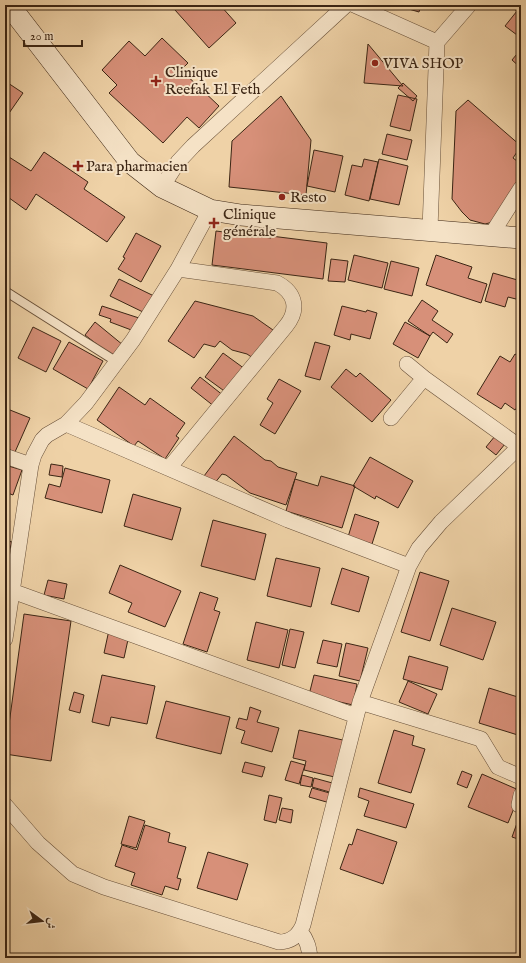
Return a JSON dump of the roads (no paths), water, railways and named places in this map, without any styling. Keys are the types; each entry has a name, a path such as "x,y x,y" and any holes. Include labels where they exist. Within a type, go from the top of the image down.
{"main road":[{"path":"9,5 130,162 162,187 210,210 241,215 430,229 521,238"}],"street":[{"path":"162,187 178,162 193,146 346,5"},
{"path":"354,5 437,42"},
{"path":"430,229 437,42 469,5"},
{"path":"491,235 521,188"},
{"path":"5,639 31,465 34,455 42,440 47,435 66,424 86,403 117,362 178,269 210,210"},
{"path":"169,468 291,319 294,311 294,302 291,294 285,287 277,283 178,269"},
{"path":"5,804 38,843 73,874 104,887 279,942 292,939 300,931 306,915 358,709 409,566 419,548 441,522 520,446 424,378 407,364"},
{"path":"391,418 424,378"},
{"path":"66,424 288,520 409,566"},
{"path":"5,456 31,465"},
{"path":"12,591 358,709 481,739 498,767 521,777"},
{"path":"300,931 306,939 310,958"}],"lane":[{"path":"5,291 117,362"}],"place":[{"name":"VIVA SHOP","path":"375,63"},
{"name":"Clinique Reefak El Feth","path":"156,81"},
{"name":"Para pharmacien","path":"78,166"},
{"name":"Resto","path":"282,197"},
{"name":"Clinique générale","path":"214,223"}]}
